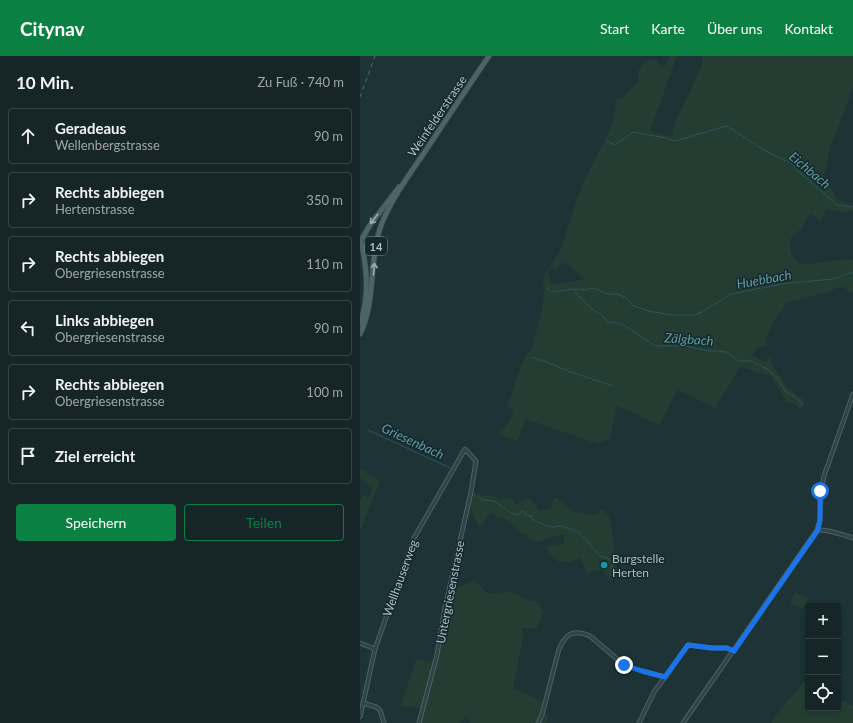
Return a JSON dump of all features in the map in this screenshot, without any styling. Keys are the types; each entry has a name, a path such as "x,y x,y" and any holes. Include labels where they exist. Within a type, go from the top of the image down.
{"main road":[{"name":"Weinfelderstrasse","path":"360,334 368,314 370,304 375,255 380,229 392,204 415,167 489,56"},
{"name":"Weinfelderstrasse","path":"361,243 370,225 415,167"},
{"path":"360,324 367,291 366,270 361,243"}],"street":[{"path":"683,723 818,530 820,520 820,491 853,394"},
{"name":"Untergriesenstrasse","path":"419,723 438,655 445,608 471,492 476,461 465,448"},
{"name":"Wellhauserweg","path":"360,717 375,649 414,538 465,448"},
{"path":"818,530 838,533 853,538"},
{"path":"538,723 542,715 559,649 562,641 568,634 585,634 590,636 624,665 665,677"},
{"path":"360,643 375,649"},
{"path":"638,723 654,692 688,645 727,648 734,651"},
{"path":"363,703 376,707 380,710 384,723"}],"green space":[{"path":"670,56 677,56 650,131 672,137 675,123 701,67 703,56 853,56 853,88 831,145 824,176 837,199 853,205 853,211 839,212 826,208 820,223 816,217 810,213 802,228 791,238 790,251 796,261 805,264 853,259 853,292 852,293 843,287 839,287 825,293 788,302 771,326 765,341 767,346 758,347 752,355 767,362 769,357 772,357 770,362 788,388 805,401 802,409 786,401 771,376 740,367 715,408 678,390 659,425 617,405 610,439 598,444 526,419 517,441 499,434 509,423 514,410 507,407 522,362 532,348 543,306 543,280 545,274 561,249 577,198 607,136 613,120 617,100 624,96 639,81 638,71 647,61 656,59 663,68","holes":["563,262 585,279 552,285 549,282 551,278 547,276 551,268 555,270"]},
{"path":"360,468 380,481 360,532 360,500 363,495 370,497 372,487 360,478"},
{"path":"472,491 482,496 495,496 499,499 504,499 507,497 513,499 516,505 527,498 531,499 539,511 550,509 553,499 557,498 573,512 596,515 598,511 603,510 609,516 617,573 610,580 603,571 586,572 580,557 570,562 559,562 544,547 564,543 563,535 553,536 538,542 519,531 506,519 498,518 493,513 488,514 484,523 481,526 479,525 474,518 471,509"},
{"path":"474,580 488,594 512,591 528,601 535,601 544,611 536,629 522,628 523,638 513,688 544,702 545,714 548,715 546,723 470,723 467,716 459,723 421,723 450,603 455,589"},
{"path":"795,592 809,599 805,603 803,609 790,603"},
{"path":"416,659 435,663 422,708 401,706"},
{"path":"804,682 805,711 841,711 841,700 853,706 853,723 771,723 775,716"}],"waterway":[{"name":"Eichbach","path":"668,139 675,141 726,126 755,144"},
{"name":"Eichbach","path":"607,141 615,145 633,132 666,138"},
{"name":"Eichbach","path":"756,145 791,163 837,205 852,207"},
{"name":"Huebbach","path":"546,288 552,292 573,289 586,290 592,288 608,294 618,294 626,298 632,305 648,311 671,315 695,315 731,294 782,284 833,279 853,272"},
{"name":"Zälgbach","path":"573,289 584,302 599,313 607,322 618,323 627,327 655,346 685,346 709,351 727,352 738,361 751,361 769,370 778,379 784,390 799,400 803,405"},
{"path":"532,357 613,386"},
{"name":"Griesenbach","path":"368,430 450,468"},
{"name":"Griesenbach","path":"478,497 483,500 494,501 511,513 518,515 523,511 526,515 531,516 532,519 547,526 561,526 578,532 600,556 607,558 612,562 612,574"}],"railway":[{"path":"360,97 375,56"}],"place":[{"name":"Burgstelle Herten","path":"604,565"}],"route":[{"path":"624,665 665,677 688,645 727,648 734,651 818,530 820,520 820,491"}]}
